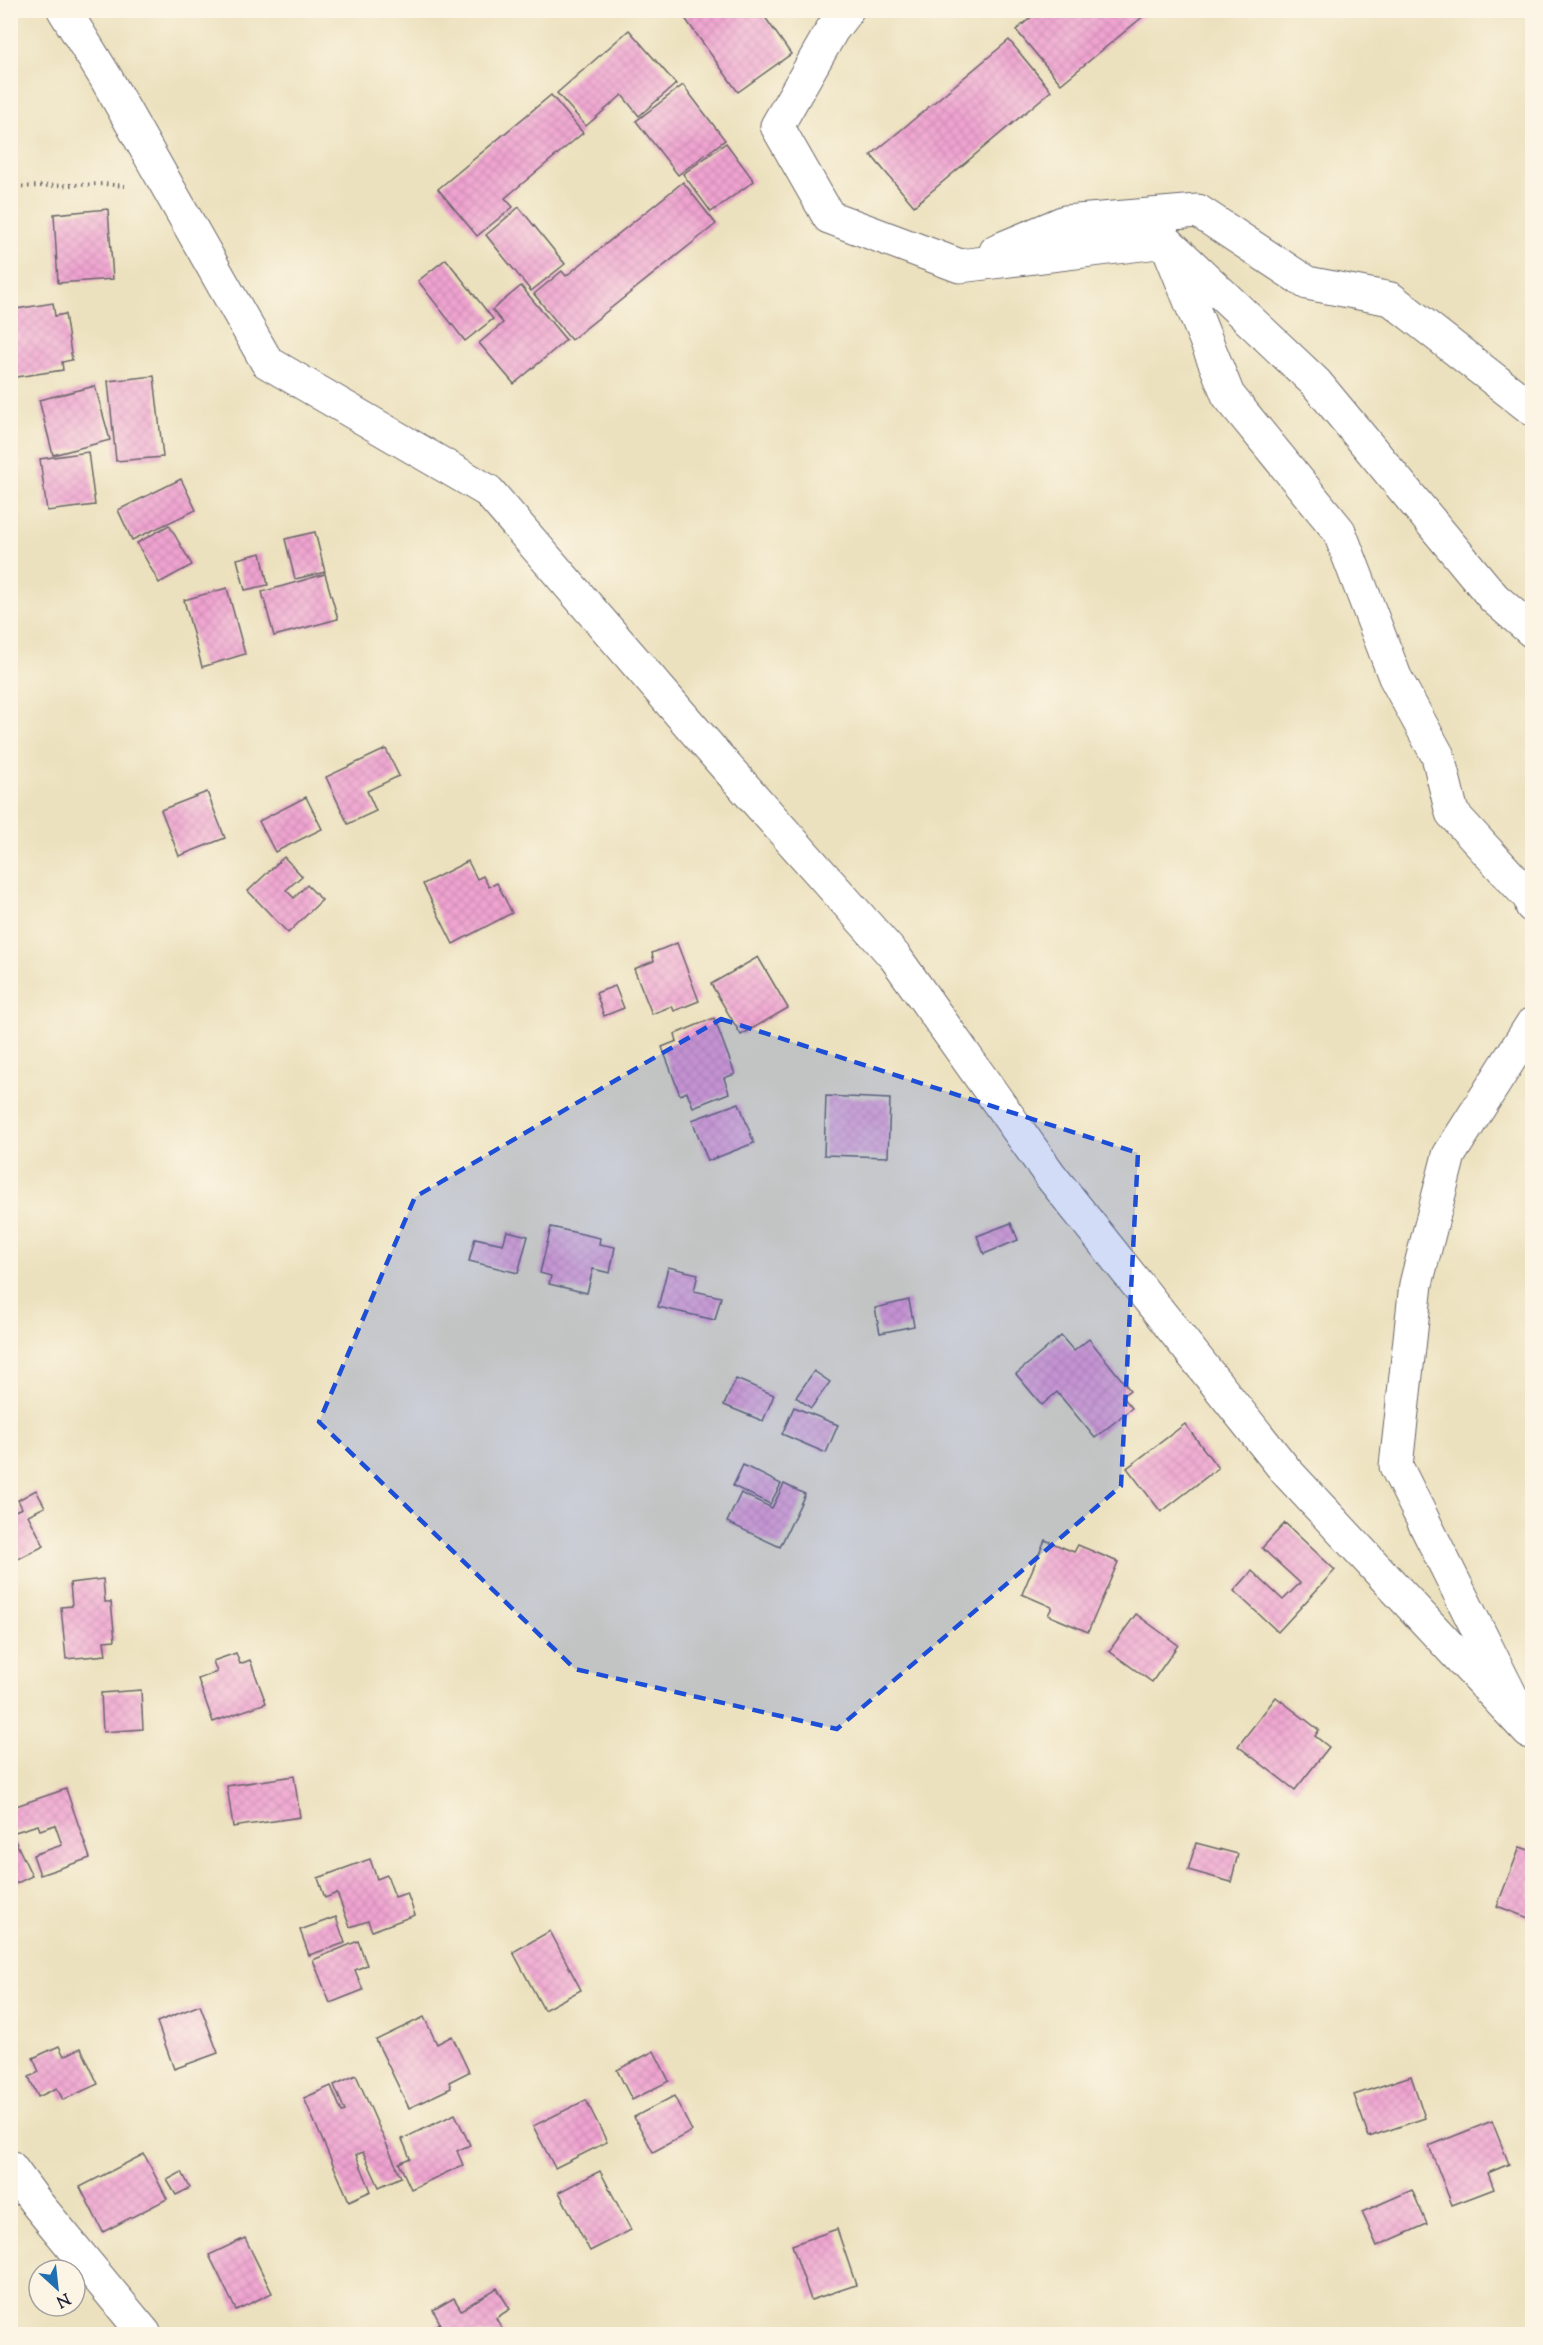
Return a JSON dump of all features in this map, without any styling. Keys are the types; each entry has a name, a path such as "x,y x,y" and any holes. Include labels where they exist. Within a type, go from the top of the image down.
{"street":[{"path":"64,10 267,362 488,491 720,760 895,957 1050,1175 1286,1471 1531,1736"},
{"path":"847,10 832,30 777,126 829,217 960,266 1166,241"},
{"path":"960,266 1065,222 1198,211 1307,283 1391,299 1533,409"},
{"path":"1166,241 1316,383 1494,598 1533,631"},
{"path":"1166,241 1228,395 1339,531 1395,676 1438,756 1452,813 1531,899 1533,906"},
{"path":"1531,1736 1395,1466 1416,1284 1449,1155 1533,1024"},
{"path":"10,2166 38,2205 145,2334"}],"path":[{"path":"10,187 104,184 170,191"}],"highlighted area":[{"path":"721,1019 1138,1153 1121,1486 837,1729 575,1669 319,1422 415,1197"}],"building":[{"path":"679,10 760,10 791,54 738,92"},
{"path":"1040,10 1151,10 1061,84 1016,30"},
{"path":"629,30 676,84 639,116 622,95 586,126 557,93"},
{"path":"1009,40 1051,91 914,206 871,155"},
{"path":"683,85 725,140 678,175 636,121"},
{"path":"551,95 583,133 505,198 513,207 477,236 438,189"},
{"path":"726,143 754,181 711,212 683,174"},
{"path":"683,182 716,224 571,340 534,294 562,271 566,276"},
{"path":"519,207 565,264 531,291 486,235"},
{"path":"108,209 113,279 58,283 54,214"},
{"path":"446,259 493,319 465,341 418,281"},
{"path":"521,286 566,340 514,384 479,343 503,323 492,310"},
{"path":"53,303 55,316 65,314 72,360 62,362 63,370 10,378 10,310"},
{"path":"154,376 163,457 116,461 108,381"},
{"path":"95,386 110,440 53,455 39,400"},
{"path":"88,452 95,505 47,511 40,459"},
{"path":"181,479 196,510 132,540 118,510"},
{"path":"169,525 192,565 159,583 137,543"},
{"path":"315,532 325,572 295,579 285,539"},
{"path":"261,553 268,585 245,590 237,559"},
{"path":"325,574 338,619 274,636 262,592"},
{"path":"227,588 245,654 202,667 184,600"},
{"path":"386,749 399,776 367,791 376,811 348,824 326,777"},
{"path":"207,792 225,838 179,856 161,810"},
{"path":"306,797 322,829 275,852 259,821"},
{"path":"284,857 302,876 286,890 294,898 307,885 322,900 288,933 248,891"},
{"path":"468,861 477,879 483,876 489,887 497,883 512,913 453,944 423,884"},
{"path":"677,943 699,1001 674,1011 672,1006 652,1014 634,969 654,961 652,953"},
{"path":"758,957 788,1008 741,1035 711,984"},
{"path":"615,986 624,1008 604,1016 596,993"},
{"path":"714,1018 735,1074 724,1078 729,1093 693,1107 687,1092 680,1095 662,1047 677,1041 675,1034"},
{"path":"826,1096 890,1099 888,1157 824,1155"},
{"path":"739,1103 754,1143 708,1161 692,1120"},
{"path":"1011,1223 1018,1240 984,1254 977,1236"},
{"path":"551,1227 600,1238 599,1244 615,1247 610,1273 593,1269 587,1293 549,1284 551,1276 540,1273"},
{"path":"507,1231 528,1236 518,1273 469,1261 475,1238 503,1244"},
{"path":"668,1267 698,1274 694,1291 721,1297 715,1320 658,1307"},
{"path":"909,1300 914,1326 880,1333 875,1308"},
{"path":"1061,1336 1074,1351 1089,1339 1130,1390 1122,1396 1132,1408 1095,1438 1057,1392 1042,1405 1016,1374"},
{"path":"814,1371 830,1382 811,1408 796,1397"},
{"path":"736,1379 774,1395 763,1421 724,1405"},
{"path":"794,1407 838,1425 826,1453 782,1434"},
{"path":"1185,1424 1218,1468 1161,1512 1127,1468"},
{"path":"743,1465 781,1484 770,1504 733,1486"},
{"path":"784,1484 805,1494 780,1547 727,1522 741,1493 772,1508"},
{"path":"36,1490 45,1507 28,1515 44,1546 10,1563 10,1513 22,1508 18,1500"},
{"path":"1285,1523 1335,1570 1278,1632 1234,1591 1252,1571 1283,1600 1300,1583 1262,1548"},
{"path":"1045,1540 1074,1552 1078,1545 1118,1562 1088,1632 1048,1615 1052,1607 1022,1594"},
{"path":"103,1579 105,1602 111,1602 115,1640 104,1641 106,1655 66,1659 61,1607 72,1606 70,1583"},
{"path":"1136,1614 1178,1645 1152,1682 1109,1651"},
{"path":"236,1653 240,1664 250,1660 266,1703 213,1722 198,1679 217,1672 213,1661"},
{"path":"141,1690 143,1729 103,1732 101,1693"},
{"path":"1276,1697 1319,1730 1315,1736 1329,1747 1295,1790 1238,1746"},
{"path":"294,1776 300,1817 233,1827 227,1786"},
{"path":"66,1789 90,1858 40,1875 33,1855 62,1845 55,1825 40,1830 38,1825 15,1832 10,1821 10,1808"},
{"path":"12,1834 32,1876 13,1885 10,1880"},
{"path":"1196,1843 1238,1854 1231,1882 1188,1870"},
{"path":"1520,1847 1532,1851 1531,1919 1497,1906"},
{"path":"370,1859 377,1879 387,1875 395,1897 407,1893 415,1915 372,1931 368,1921 350,1927 337,1893 325,1898 318,1878"},
{"path":"336,1917 345,1943 309,1955 300,1930"},
{"path":"550,1931 581,1990 544,2010 513,1952"},
{"path":"358,1941 367,1965 355,1970 363,1990 330,2003 313,1960"},
{"path":"200,2005 218,2053 174,2069 157,2022"},
{"path":"424,2017 437,2044 452,2036 469,2072 449,2082 451,2088 409,2108 376,2040"},
{"path":"59,2046 64,2056 81,2048 98,2084 63,2100 57,2088 38,2097 29,2077 39,2072 33,2058"},
{"path":"654,2051 669,2081 632,2100 617,2070"},
{"path":"356,2075 401,2177 379,2187 363,2152 356,2155 371,2191 349,2201 304,2098 331,2086 342,2112 345,2111 334,2085"},
{"path":"1411,2076 1425,2118 1369,2137 1354,2095"},
{"path":"674,2096 692,2131 653,2152 634,2117"},
{"path":"586,2100 607,2142 555,2168 533,2126"},
{"path":"455,2114 470,2145 457,2151 463,2165 411,2189 399,2163 410,2158 402,2139"},
{"path":"1492,2121 1509,2164 1488,2173 1494,2189 1452,2205 1429,2146"},
{"path":"144,2154 167,2199 103,2232 80,2187"},
{"path":"600,2171 631,2230 590,2251 559,2192"},
{"path":"182,2172 190,2188 176,2195 167,2180"},
{"path":"1412,2190 1427,2224 1377,2246 1362,2212"},
{"path":"837,2229 856,2285 811,2300 792,2245"},
{"path":"245,2238 272,2293 236,2310 209,2255"},
{"path":"497,2288 510,2309 496,2318 505,2334 429,2334 427,2331 440,2323 433,2310 454,2298 461,2310"}]}
